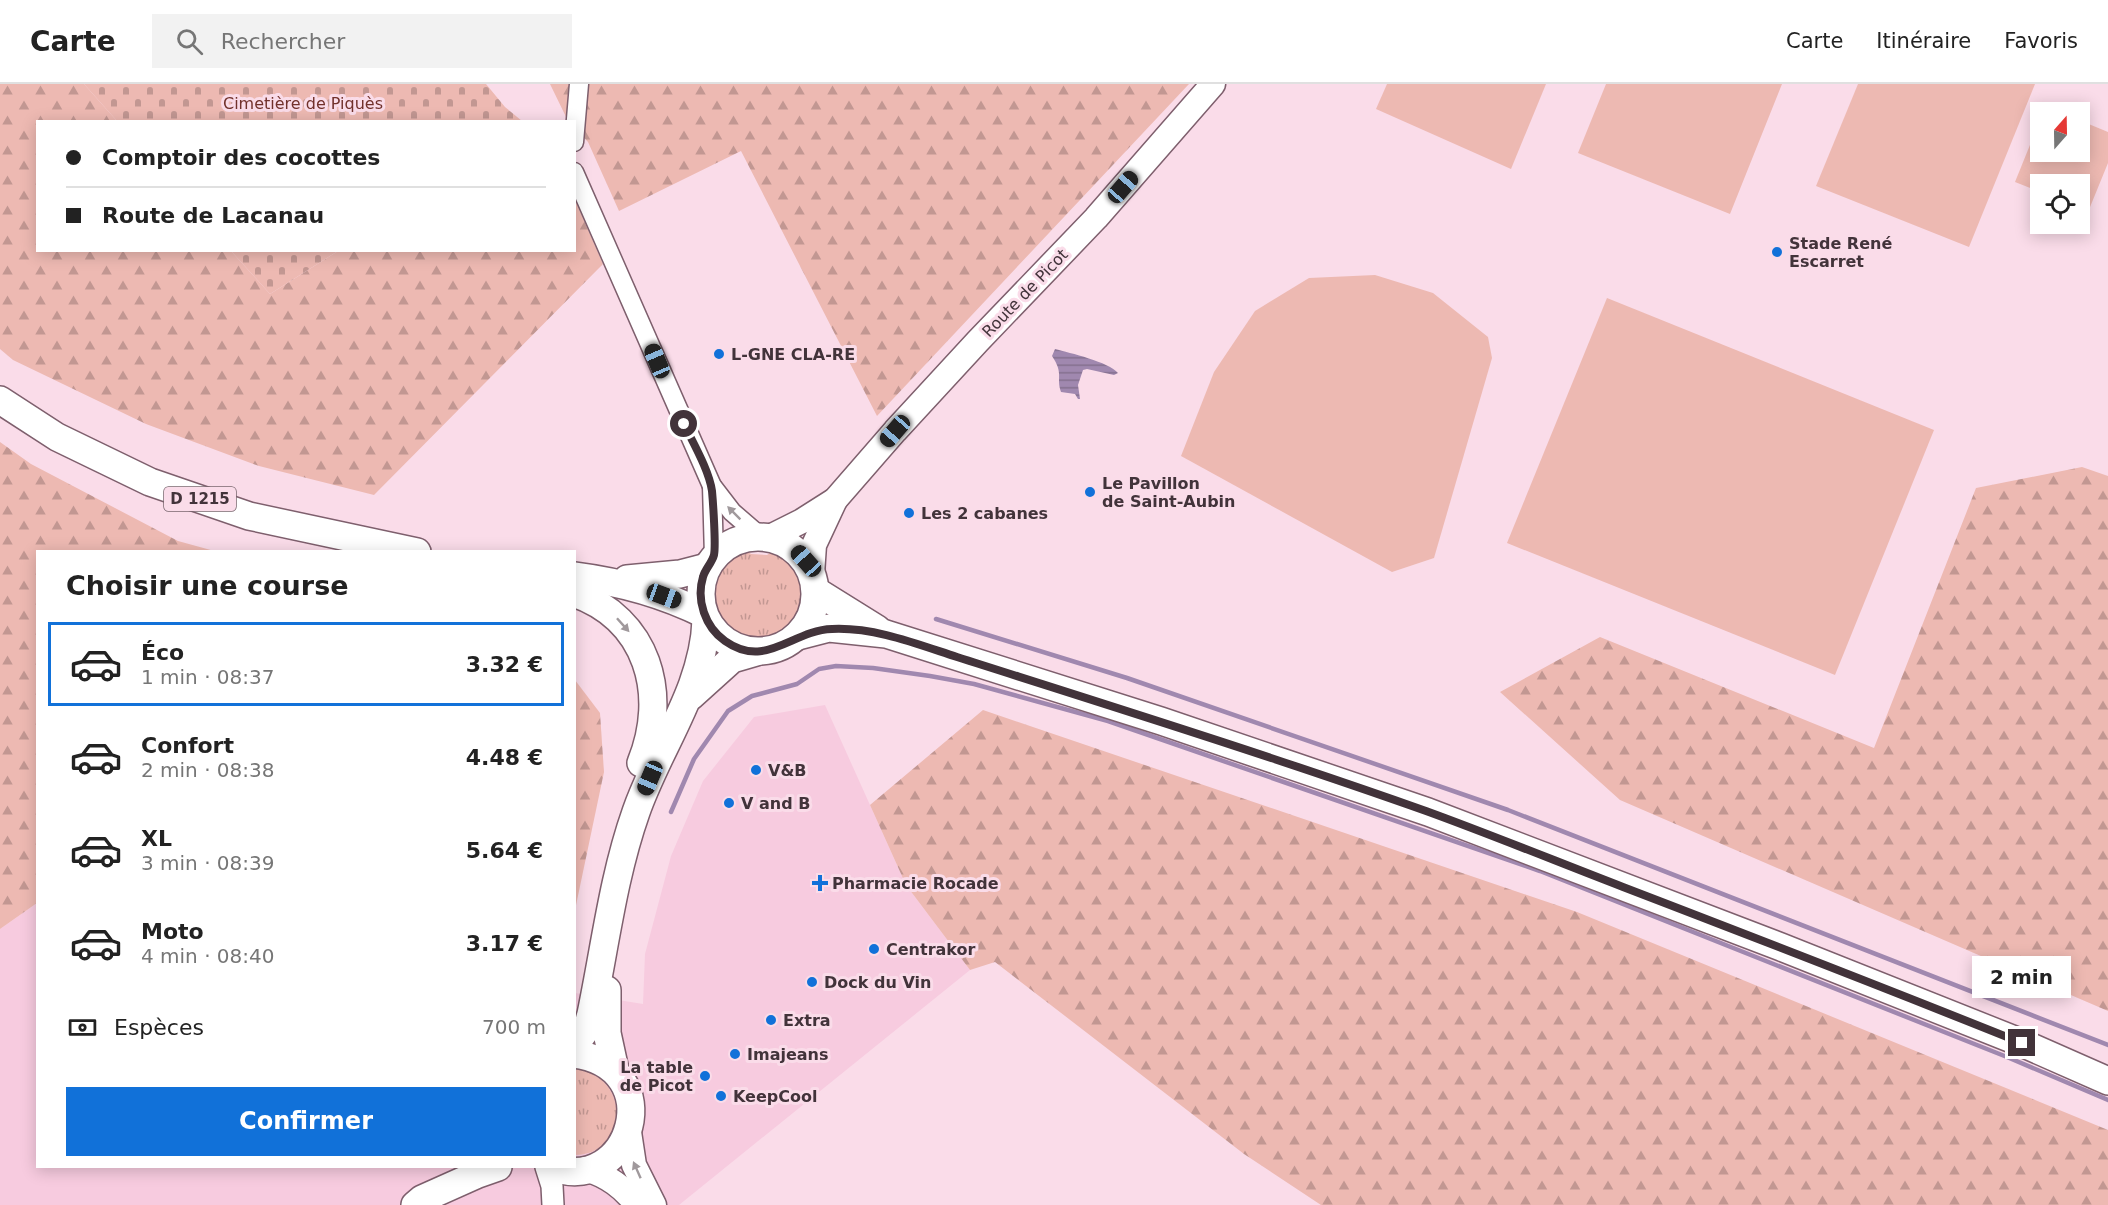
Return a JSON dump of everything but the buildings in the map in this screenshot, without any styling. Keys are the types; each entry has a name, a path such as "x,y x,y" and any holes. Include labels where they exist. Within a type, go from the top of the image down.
{"main road":[{"name":"Route de Picot","path":"814,583 814,545 835,500 895,431 1096,218 1213,84"},
{"name":"D 1215","path":"0,400 57,437 150,482 249,516 408,550"},
{"name":"Route de Picot","path":"765,537 802,521 835,500"},
{"path":"611,580 680,574 710,562 733,542 747,537 765,537 784,542 806,561 814,583 814,608 808,623 798,636 785,645 771,650 732,659 686,701"},
{"path":"615,886 636,813 657,761 686,701 706,640 705,617 700,596 703,577 710,562"},
{"path":"576,576 611,580 649,590 680,602 705,617 715,632 727,643 756,652"},
{"path":"814,583 886,634"},
{"path":"576,594 589,598 618,619 635,639 649,668 654,697 653,726 623,808 615,886 591,1014 587,1028 576,1043"},
{"path":"798,636 829,628 886,634 1150,718 1428,812 1781,947 2022,1043 2108,1081"},
{"path":"606,941 607,1033 615,1070 628,1091 632,1106 629,1132 634,1165 654,1205"},
{"path":"576,1054 604,1062 615,1070"},
{"path":"582,1170 596,1167 616,1153 629,1132"},
{"path":"396,1205 416,1190 454,1168"},
{"path":"415,1205 422,1199 495,1168"},
{"path":"554,1168 603,1174 637,1205"}],"street":[{"path":"576,120 579,84"},
{"path":"576,177 711,486 732,512 765,537"},
{"path":"710,562 711,486"},
{"path":"546,1168 552,1186 553,1202"},
{"path":"553,1202 572,1176 582,1170"}],"shaded area":[{"path":"1055,349 1106,365 1118,373 1114,375 1083,370 1078,385 1080,399 1078,399 1075,394 1061,392 1058,367 1052,356"},
{"path":"825,705 906,885 970,970 679,1205 0,1205 0,929 36,904 36,1168 576,1168 576,993 643,1004 645,954 671,856 703,781 754,717"}],"green space":[{"path":"0,84 84,84 116,120 36,120 36,252 232,252 270,294 336,252 576,252 576,202 603,264 374,495 259,466 146,424 13,360 0,349"},
{"name":"Cimetière de Piquès","path":"84,84 486,84 505,107 521,120 116,120"},
{"path":"550,84 1189,84 877,416 741,151 619,211 588,142 576,129 576,120 568,120"},
{"path":"1387,84 1546,84 1511,169 1376,109"},
{"path":"1606,84 1782,84 1730,214 1578,153"},
{"path":"1858,84 2035,84 1969,247 1816,186"},
{"path":"2090,125 2108,132 2108,163 2090,207 2090,174 2030,174 2030,188 2015,182 2030,145 2030,162 2090,162"},
{"path":"232,252 336,252 270,294"},
{"path":"1375,275 1433,293 1488,337 1492,358 1434,558 1392,572 1181,456 1214,372 1255,311 1309,278"},
{"path":"1607,298 1934,430 1835,675 1507,543"},
{"path":"0,442 31,464 178,541 211,550 36,550 36,904 0,929"},
{"path":"2082,467 2108,476 2108,1011 1620,800 1500,692 1600,637 1874,748 1976,488"},
{"path":"743,547 751,554 767,555 776,549 792,561 803,578 805,597 803,608 789,629 770,640 750,641 732,633 718,619 710,601 710,582 721,563"},
{"path":"576,681 600,713 604,772 576,905"},
{"path":"983,710 1577,912 2108,1130 2108,1205 1321,1205 1244,1154 995,962 970,970 906,885 870,805"},
{"path":"576,1069 593,1074 607,1085 614,1099 617,1115 613,1130 605,1143 592,1152 576,1155"}],"waterway":[{"path":"936,619 1127,678 1508,810 2108,1045"},
{"path":"671,812 694,759 728,711 752,696 797,684 819,669 836,666 873,668 974,684 1108,721 1540,871 2007,1057 2108,1100"}],"place":[{"name":"Stade René Escarret","path":"1777,252"},
{"name":"L-GNE CLA-RE","path":"719,354"},
{"name":"Le Pavillon de Saint-Aubin","path":"1090,492"},
{"name":"Les 2 cabanes","path":"909,513"},
{"name":"V&B","path":"756,770"},
{"name":"V and B","path":"729,803"},
{"name":"Pharmacie Rocade","path":"820,883"},
{"name":"Centrakor","path":"874,949"},
{"name":"Dock du Vin","path":"812,982"},
{"name":"Extra","path":"771,1020"},
{"name":"Imajeans","path":"735,1054"},
{"name":"La table de Picot","path":"705,1076"},
{"name":"KeepCool","path":"721,1096"}],"route":[{"path":"684,424 711,486 714,556 703,577 700,596 706,620 727,643 756,652 771,650 785,645 798,636 829,628 886,634 1161,721 1428,812 1781,947 2022,1043"}]}
